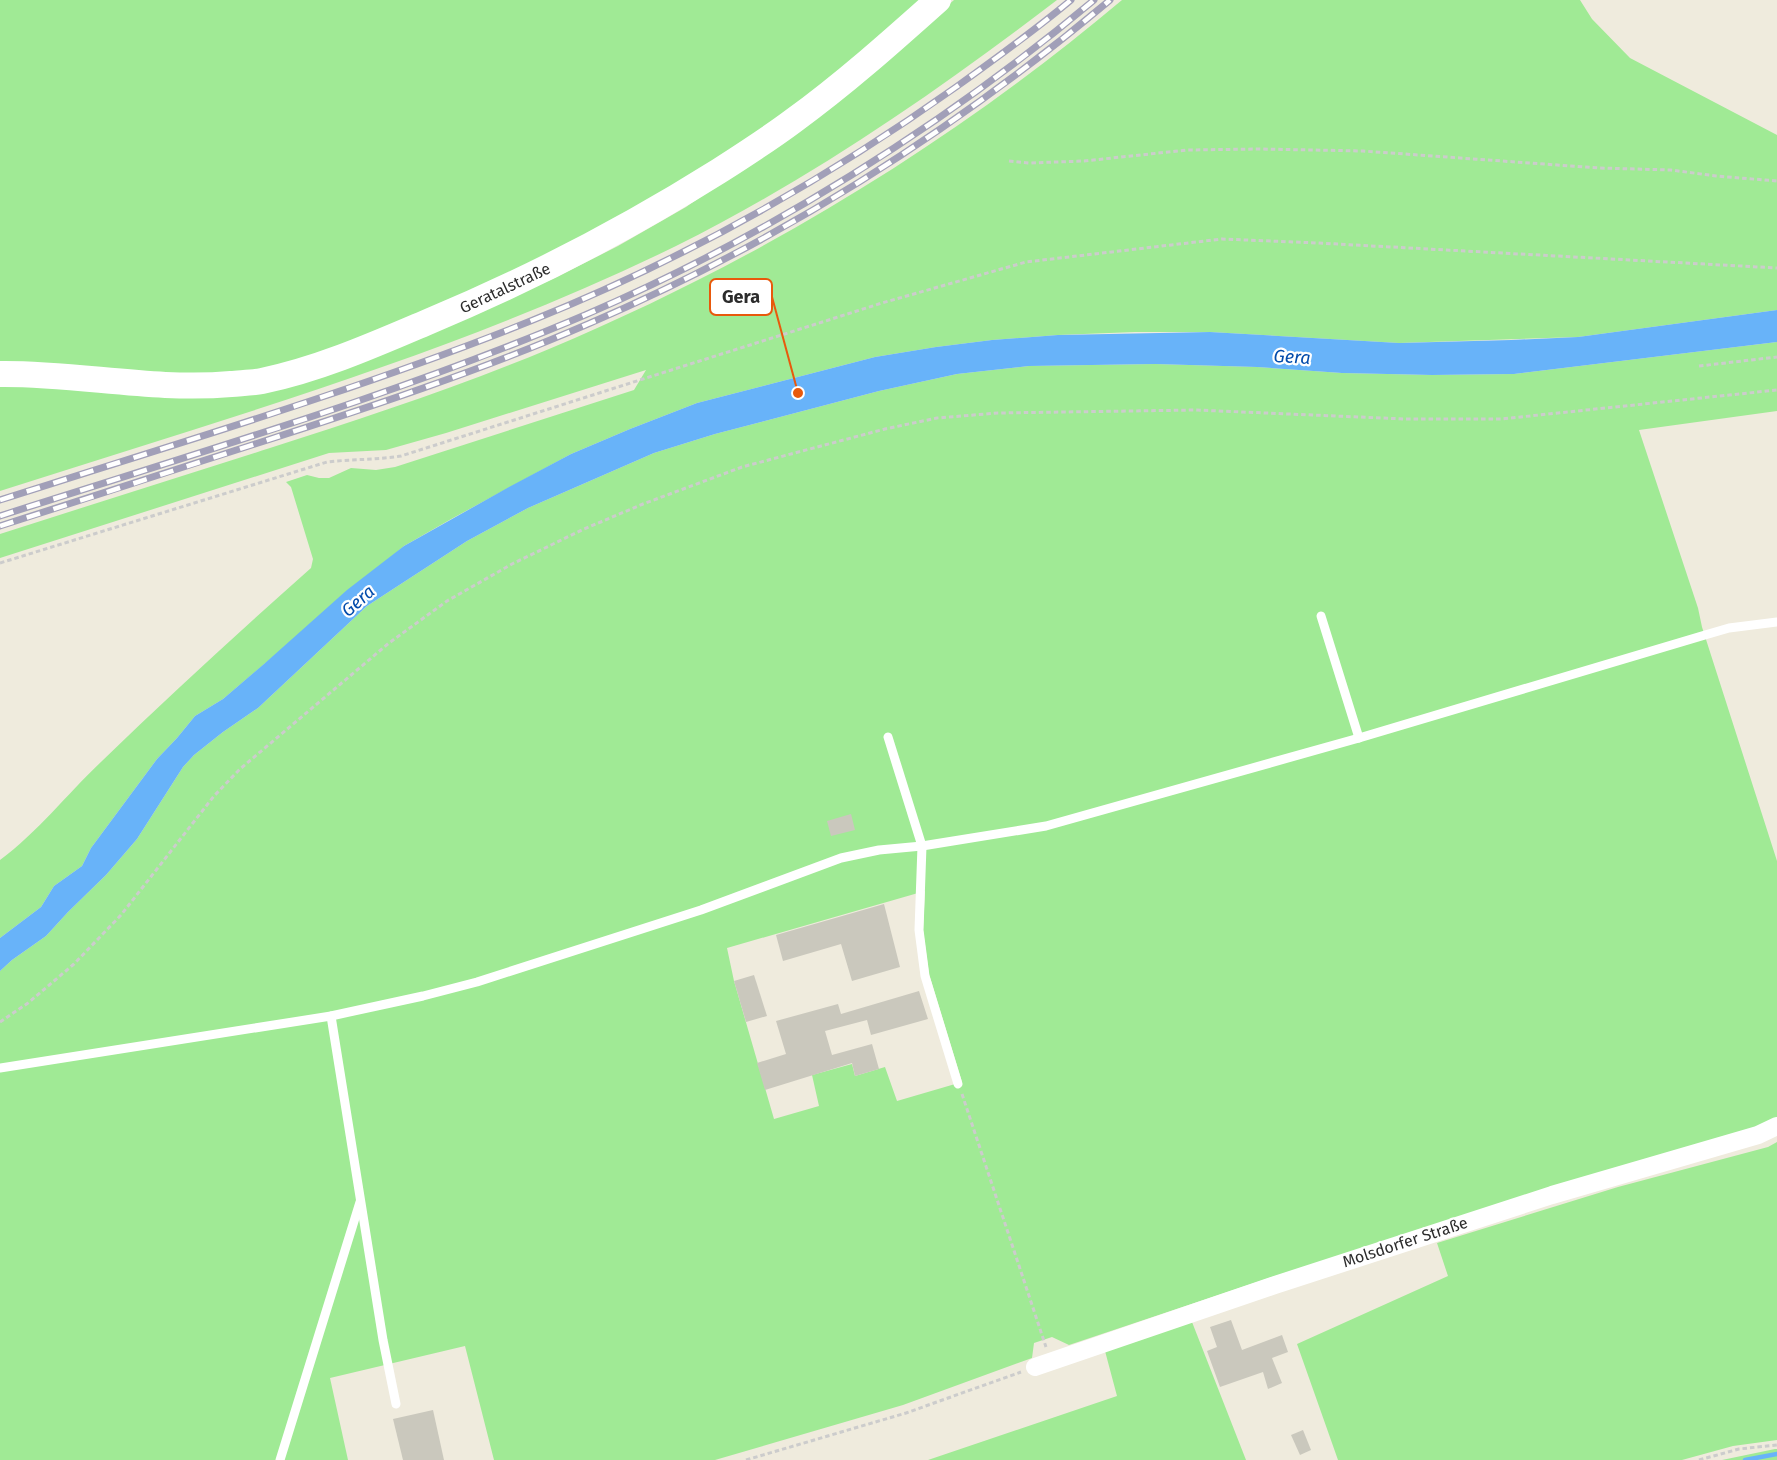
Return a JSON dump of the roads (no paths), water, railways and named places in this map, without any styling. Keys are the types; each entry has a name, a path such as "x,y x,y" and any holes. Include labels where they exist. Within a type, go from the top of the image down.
{"street":[{"name":"Geratalstraße","path":"0,374 66,376 150,384 205,386 261,381 317,366 399,334 498,292 556,264 681,195 792,122 842,83 938,0"},
{"name":"Molsdorfer Straße","path":"1035,1366 1552,1195 1758,1135 1777,1126"}],"lane":[{"path":"1321,616 1359,738"},
{"path":"0,1068 331,1016 423,996 477,982 701,910 841,858 879,850 922,846 1046,826 1359,738 1729,628 1777,622"},
{"path":"888,737 922,846 919,930 925,976 958,1084"},
{"path":"331,1016 383,1341 396,1404"},
{"path":"280,1460 361,1200"}],"water":[{"path":"1777,310 1777,342 1514,374 1342,373 1257,367 1155,364 1029,366 957,374 879,391 715,434 654,453 528,508 467,541 367,606 258,708 194,755 183,767 137,839 106,875 46,936 0,971 0,938 41,907 54,886 82,866 91,848 157,759 195,716 223,699 347,590 404,546 509,487 571,454 697,403 875,357 992,340 1058,335 1210,332 1399,343 1511,340 1578,337"}],"waterway":[{"path":"1745,1460 1777,1454"}],"railway":[{"path":"0,500 335,393 401,370 589,297 751,216 856,154 956,87 1071,0"},
{"path":"0,516 368,398 513,344 585,315 652,284 719,251 851,176 977,91 1094,0"},
{"path":"0,526 423,388 506,358 658,292 727,258 861,181 989,95 1110,0"}],"place":[{"name":"Gera","path":"798,393"}]}
